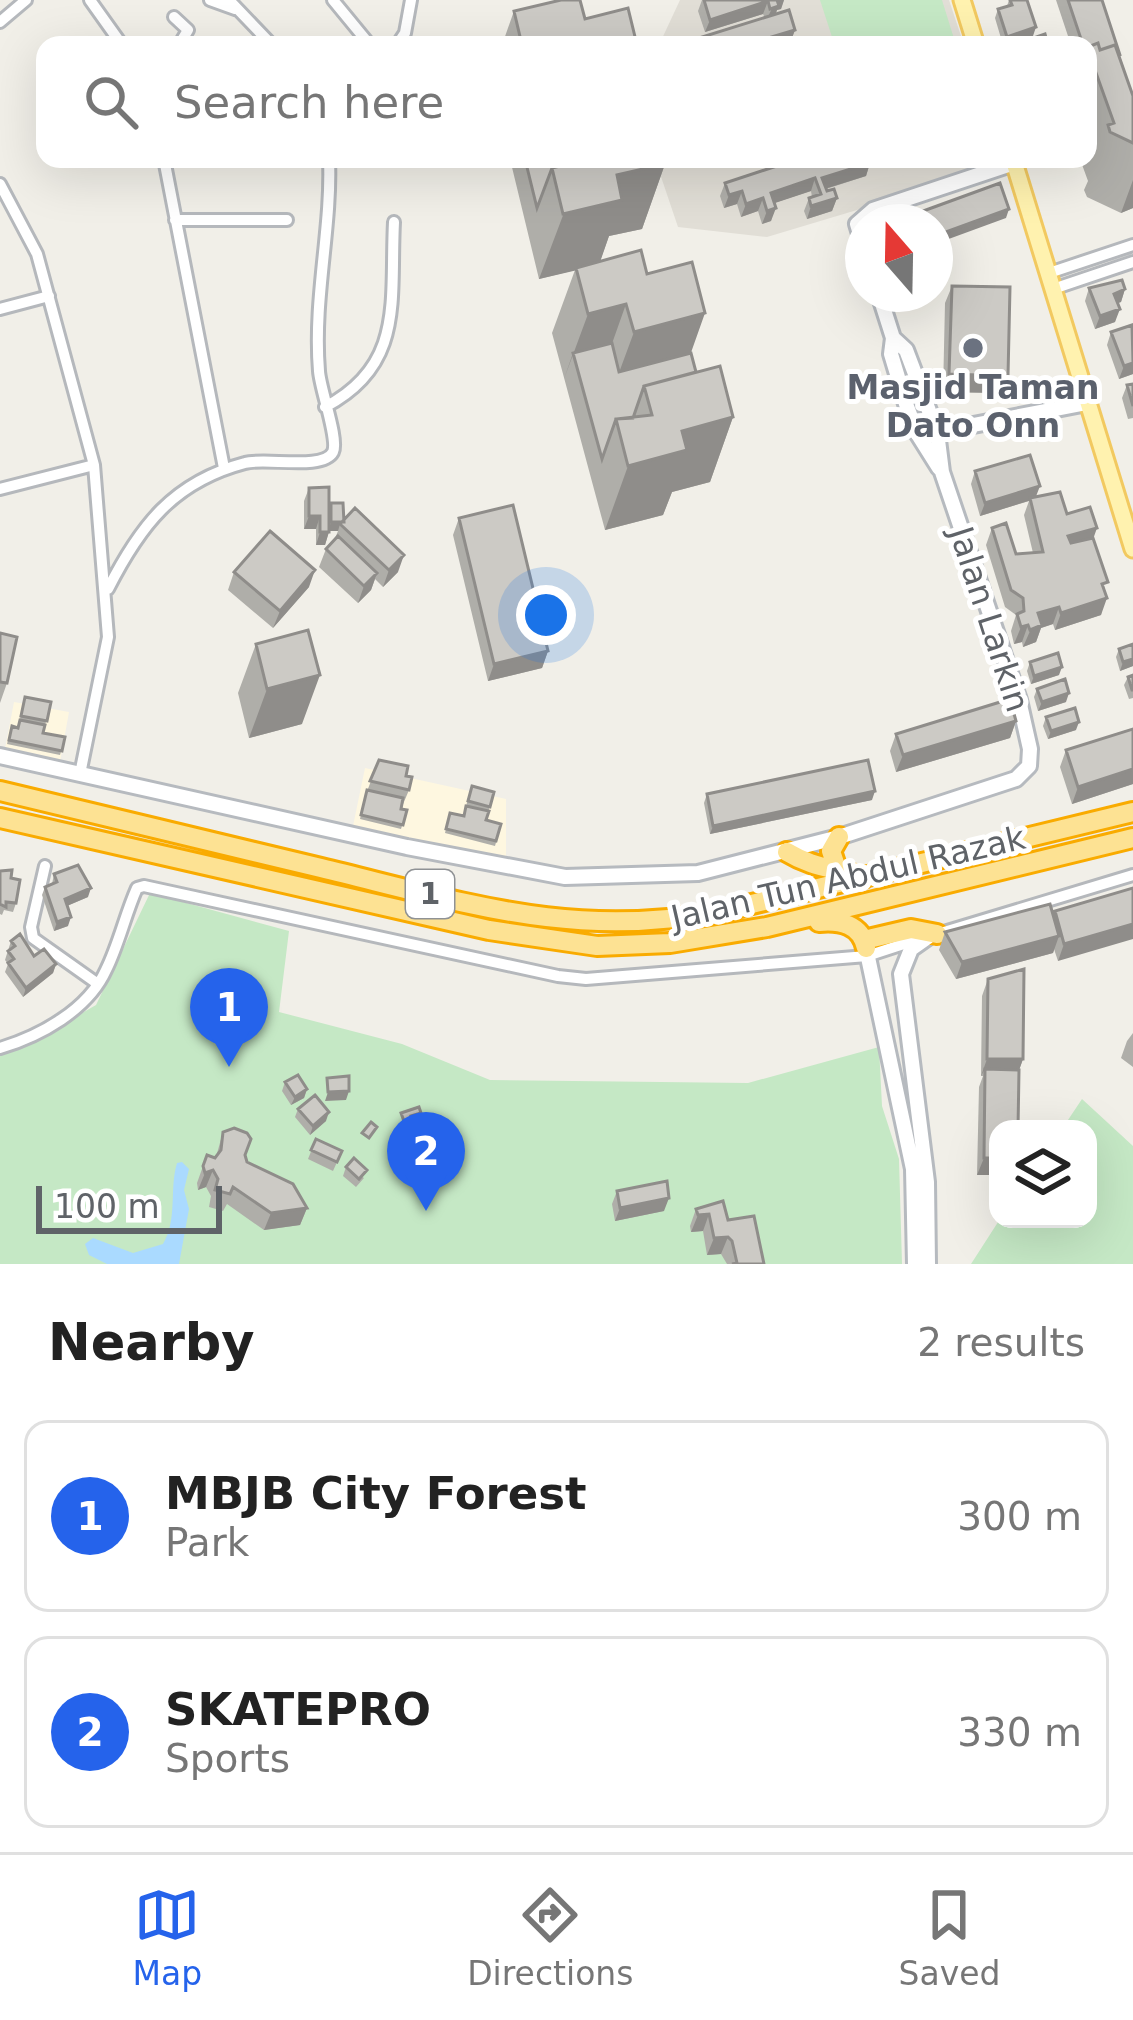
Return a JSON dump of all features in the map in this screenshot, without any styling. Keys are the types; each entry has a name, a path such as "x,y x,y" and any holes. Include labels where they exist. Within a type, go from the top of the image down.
{"highway":[{"name":"Jalan Tun Abdul Razak","path":"0,791 491,908 583,923 684,919 1133,812"},
{"name":"Jalan Tun Abdul Razak","path":"0,818 489,930 567,943 631,947 767,927 1133,838"},
{"path":"837,869 831,851 839,837"},
{"path":"788,852 817,868 864,878"},
{"path":"767,927 832,921 856,929 866,948 911,929 933,935"}],"main road":[{"path":"962,0 973,36"},
{"path":"1015,168 1133,549"}],"street":[{"path":"0,22 26,0"},
{"path":"90,0 116,36"},
{"path":"210,0 239,11"},
{"path":"229,0 263,36"},
{"path":"333,0 363,36"},
{"path":"403,36 411,0"},
{"path":"174,16 188,30 184,36"},
{"path":"166,168 224,468"},
{"path":"106,592 129,549 172,496 224,468 253,460 323,461 333,452 317,354 317,293 328,168"},
{"path":"890,204 993,168"},
{"path":"0,184 30,238 94,465 108,637 80,774"},
{"path":"175,220 287,220"},
{"path":"326,407 348,395 381,358 388,330 394,222"},
{"path":"1051,281 1133,245"},
{"path":"1051,281 1133,262"},
{"path":"0,309 49,296"},
{"name":"Jalan Larkin","path":"885,312 904,397 917,433 942,472"},
{"name":"Jalan Larkin","path":"839,837 1016,779 1029,766 1030,749 1018,700 942,472 938,432 906,350 893,338"},
{"path":"904,397 938,432 1087,403"},
{"path":"0,489 94,465"},
{"path":"102,544 129,549"},
{"path":"0,756 565,878 698,873 839,837"},
{"path":"45,866 31,927 33,938 98,984"},
{"path":"928,1264 927,1182 901,974 911,949 933,935 1133,875"},
{"path":"0,1048 52,1025 98,984 136,888 151,887 558,976 620,978 845,955 866,948 912,1163 914,1264"}],"shaded area":[{"path":"680,0 949,0 961,36 663,36"},
{"path":"658,168 973,168 874,204 845,204 845,214 767,237 678,227"},
{"path":"14,702 69,712 60,762 5,749"},
{"path":"365,768 506,799 506,858 353,826"}],"green space":[{"path":"820,0 942,0 953,36 832,36"},
{"path":"150,893 289,931 279,1012 402,1044 490,1080 748,1083 879,1047 882,1106 899,1159 902,1264 0,1264 0,1054 96,1005"},
{"path":"1082,1099 1133,1146 1133,1264 971,1264 994,1228 1097,1228 1097,1120 1068,1120"}],"water":[{"path":"177,1163 189,1169 184,1190 189,1209 179,1264 107,1264 89,1255 85,1244 93,1238 133,1253 163,1244"}],"building":[{"path":"580,0 585,19 628,8 635,36 520,36 514,11"},
{"path":"704,0 777,0 779,6 770,9 768,1 710,20"},
{"path":"1010,0 1027,0 1036,27 1007,36 998,9 1012,5"},
{"path":"1068,0 1102,0 1120,55 1115,45 1100,50 1097,36 1080,36"},
{"path":"789,10 795,30 775,36 705,36"},
{"path":"1097,43 1100,50 1115,45 1133,96 1133,143 1110,132 1108,125 1114,123 1097,76"},
{"path":"527,168 552,168 537,208"},
{"path":"552,168 648,168 617,175 622,200 563,214"},
{"path":"771,168 854,168 822,178 827,191 834,189 837,198 811,206 809,198 821,194 815,178 771,193 776,208 767,211 763,198 746,204 742,191 729,195 725,183"},
{"path":"1000,183 1009,209 953,229 953,204 942,204"},
{"path":"641,250 647,274 692,262 705,313 634,332 626,304 588,314 576,268"},
{"path":"1122,280 1125,289 1114,294 1120,309 1100,316 1089,288"},
{"name":"Masjid Taman Dato Onn","path":"953,286 1010,287 1008,376 949,374"},
{"path":"1132,325 1133,363 1124,366 1111,332"},
{"path":"612,343 619,372 691,353 696,372 644,386 633,418 616,419 602,459 573,353"},
{"path":"720,366 733,417 682,431 687,450 628,466 616,419 652,415 644,386"},
{"path":"1030,455 1040,486 985,503 975,471"},
{"path":"329,487 329,532 320,532 320,516 309,516 309,488"},
{"path":"1060,492 1067,514 1090,507 1097,528 1068,536 1071,543 1093,538 1108,582 1102,584 1107,598 1061,613 1059,607 1038,613 1042,625 1030,630 1028,625 1021,627 1017,614 1024,611 1023,598 1011,590 992,528 1006,523 1016,554 1043,552 1030,498"},
{"path":"331,503 343,503 344,522 331,522"},
{"path":"513,505 548,651 494,664 459,518"},
{"path":"355,508 404,555 389,570 340,524"},
{"path":"270,531 315,570 280,611 234,572"},
{"path":"338,536 377,573 364,586 326,549"},
{"path":"308,630 320,675 267,689 256,644"},
{"path":"0,633 17,637 7,683 0,682"},
{"path":"1133,644 1133,659 1123,662 1119,649"},
{"path":"1058,653 1062,667 1034,676 1030,662"},
{"path":"1065,679 1069,693 1042,702 1037,689"},
{"path":"25,697 51,702 47,721 21,716"},
{"path":"1010,699 1016,721 903,755 896,734"},
{"path":"1075,708 1079,722 1051,731 1046,717"},
{"path":"20,720 45,725 43,733 65,737 62,751 9,740 12,726 18,728"},
{"path":"1133,729 1133,769 1078,787 1066,750"},
{"path":"379,760 408,766 409,790 370,781"},
{"path":"868,760 875,791 713,826 707,794"},
{"path":"472,786 494,792 490,807 468,801"},
{"path":"367,790 403,798 401,809 407,810 403,825 361,815"},
{"path":"466,806 489,811 486,820 501,824 496,841 446,829 450,813 464,816"},
{"path":"78,865 91,888 65,899 71,917 57,922 45,887 57,882 54,874"},
{"path":"12,870 11,878 20,880 16,903 6,902 6,907 0,904 0,871"},
{"path":"1133,888 1133,924 1064,944 1055,911"},
{"path":"1050,904 1059,936 962,962 945,932"},
{"path":"20,934 34,956 44,949 56,964 26,988 8,963 14,959 8,951 15,946 11,941"},
{"path":"1024,969 1023,1059 987,1059 988,979"},
{"path":"985,1069 1019,1070 1018,1120 989,1120 989,1158 984,1158"},
{"path":"298,1075 307,1089 295,1097 285,1082"},
{"path":"349,1076 349,1091 328,1092 327,1078"},
{"path":"315,1095 329,1112 313,1126 298,1109"},
{"path":"419,1107 421,1113 405,1124 401,1113"},
{"path":"371,1122 377,1127 369,1138 362,1133"},
{"path":"234,1128 251,1139 247,1162 293,1184 307,1208 271,1213 233,1187 230,1194 215,1190 218,1179 213,1170 205,1173 203,1166 207,1155 215,1158 221,1150 223,1132"},
{"path":"316,1139 342,1151 337,1162 311,1150"},
{"path":"354,1158 367,1170 359,1179 346,1167"},
{"path":"667,1181 669,1198 620,1208 617,1191"},
{"path":"723,1201 728,1220 754,1216 764,1264 732,1264 737,1263 732,1241 714,1238 709,1214 698,1215 696,1209"}],"place":[{"name":"Masjid Taman Dato Onn","path":"973,348"},
{"name":"MBJB City Forest","path":"229,1067"},
{"name":"SKATEPRO","path":"426,1211"}]}
